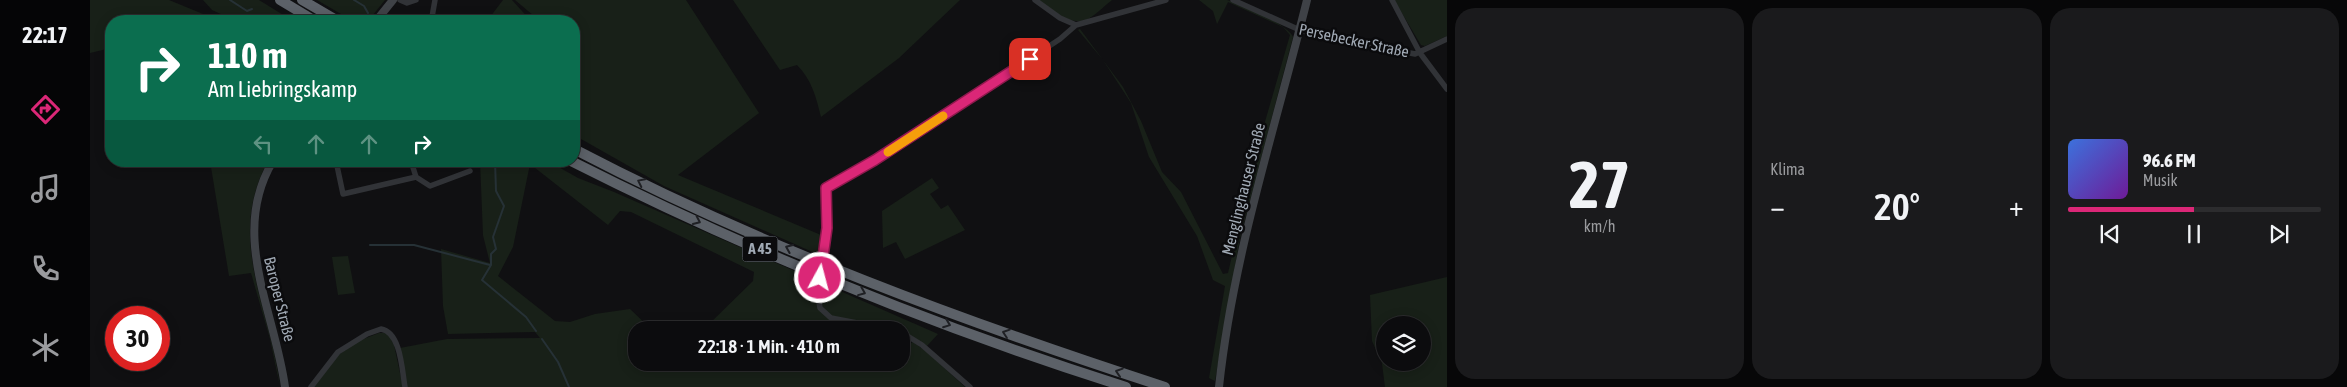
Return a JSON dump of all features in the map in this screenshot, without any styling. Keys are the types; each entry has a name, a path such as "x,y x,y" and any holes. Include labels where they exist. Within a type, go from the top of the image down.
{"highway":[{"path":"280,0 305,15"},
{"path":"302,0 328,15"},
{"name":"A 45","path":"580,152 689,204 853,275 986,326 1166,387"},
{"name":"A 45","path":"580,165 698,221 848,286 974,334 1126,387"},
{"path":"1101,379 1120,387"}],"street":[{"path":"381,15 393,0"},
{"path":"400,0 407,3 416,0"},
{"path":"432,15 434,0"},
{"path":"1035,0 1060,18 1076,25"},
{"path":"847,321 831,318 820,308 818,296 827,215 826,188 865,166 954,110 1060,39 1076,25 1166,0"},
{"name":"Persebecker Straße","path":"1233,0 1299,30 1414,54 1420,53"},
{"name":"Menglinghauser Straße","path":"1219,387 1231,302 1251,208 1307,0"},
{"path":"1392,0 1420,53 1447,89"},
{"path":"1420,53 1447,38"},
{"name":"Baroper Straße","path":"271,167 257,203 254,242 258,272 281,358 285,387"},
{"path":"337,167 342,194 416,177"},
{"path":"413,167 416,177 430,186 470,171"},
{"path":"311,387 338,352 367,334 381,329 391,333 395,342 406,387"},
{"path":"910,338 922,345 970,387"}],"shaded area":[{"path":"90,0 169,0 205,15 105,15 105,49 90,53"},
{"path":"203,0 259,0 283,15 223,15 212,10"},
{"path":"317,0 385,0 373,15 343,15"},
{"path":"503,0 512,0 526,15 492,15"},
{"path":"515,0 686,0 759,113 678,175 821,235 817,254 664,186 580,138 580,15 533,15"},
{"path":"733,0 960,0 899,58 821,117 813,89 802,71 797,65 780,70"},
{"path":"1039,0 1112,0 1086,20 1073,21 1061,16"},
{"path":"1199,0 1227,0 1263,15 1283,27 1228,2 1217,24 1213,11"},
{"path":"1394,0 1447,0 1447,36 1425,46 1421,45"},
{"path":"1283,27 1290,32 1293,37 1240,238 1215,381 1209,378 1225,286 1213,280 1197,236 1149,157 1131,103 1103,60 1123,87 1141,121 1162,172 1181,192 1223,274 1228,273 1256,153 1290,35"},
{"path":"1080,29 1103,60 1078,30"},
{"path":"211,167 266,167 256,190 250,218 251,246 254,274 275,358 280,387 270,339 251,273 229,276"},
{"path":"480,167 529,167 513,247 498,276 555,321 570,322 595,314 630,309 643,321 628,321 628,371 910,371 910,344 913,342 927,352 965,387 407,387 400,348 447,339 540,338 535,332 448,334 443,306 441,249 490,263 483,235"},
{"path":"534,167 559,167 578,178 908,321 712,321 753,281 754,272 631,212 620,211 608,225"},
{"path":"932,178 939,188 930,194 941,209 948,205 965,230 905,259 896,242 883,248 882,211"},
{"path":"348,256 355,293 338,295 332,257"},
{"path":"1447,277 1447,387 1385,387 1383,371 1431,371 1431,316 1376,316 1376,350 1372,341 1370,295"},
{"path":"910,322 938,334 927,346 910,336"},
{"path":"379,333 388,333 394,345 403,387 314,387 337,356 356,342"}],"waterway":[{"path":"230,0 247,11 252,9"},
{"path":"354,0 364,6 368,13"},
{"path":"495,167 496,191 504,206 493,237 496,249 491,254 491,265 482,280 526,317 536,331"},
{"path":"370,245 414,245 490,265"},
{"path":"542,339 558,362 569,387"}],"slow traffic":[{"path":"888,152 943,116"}],"route":[{"path":"820,278 827,228 826,188 875,160 1030,59"}]}
